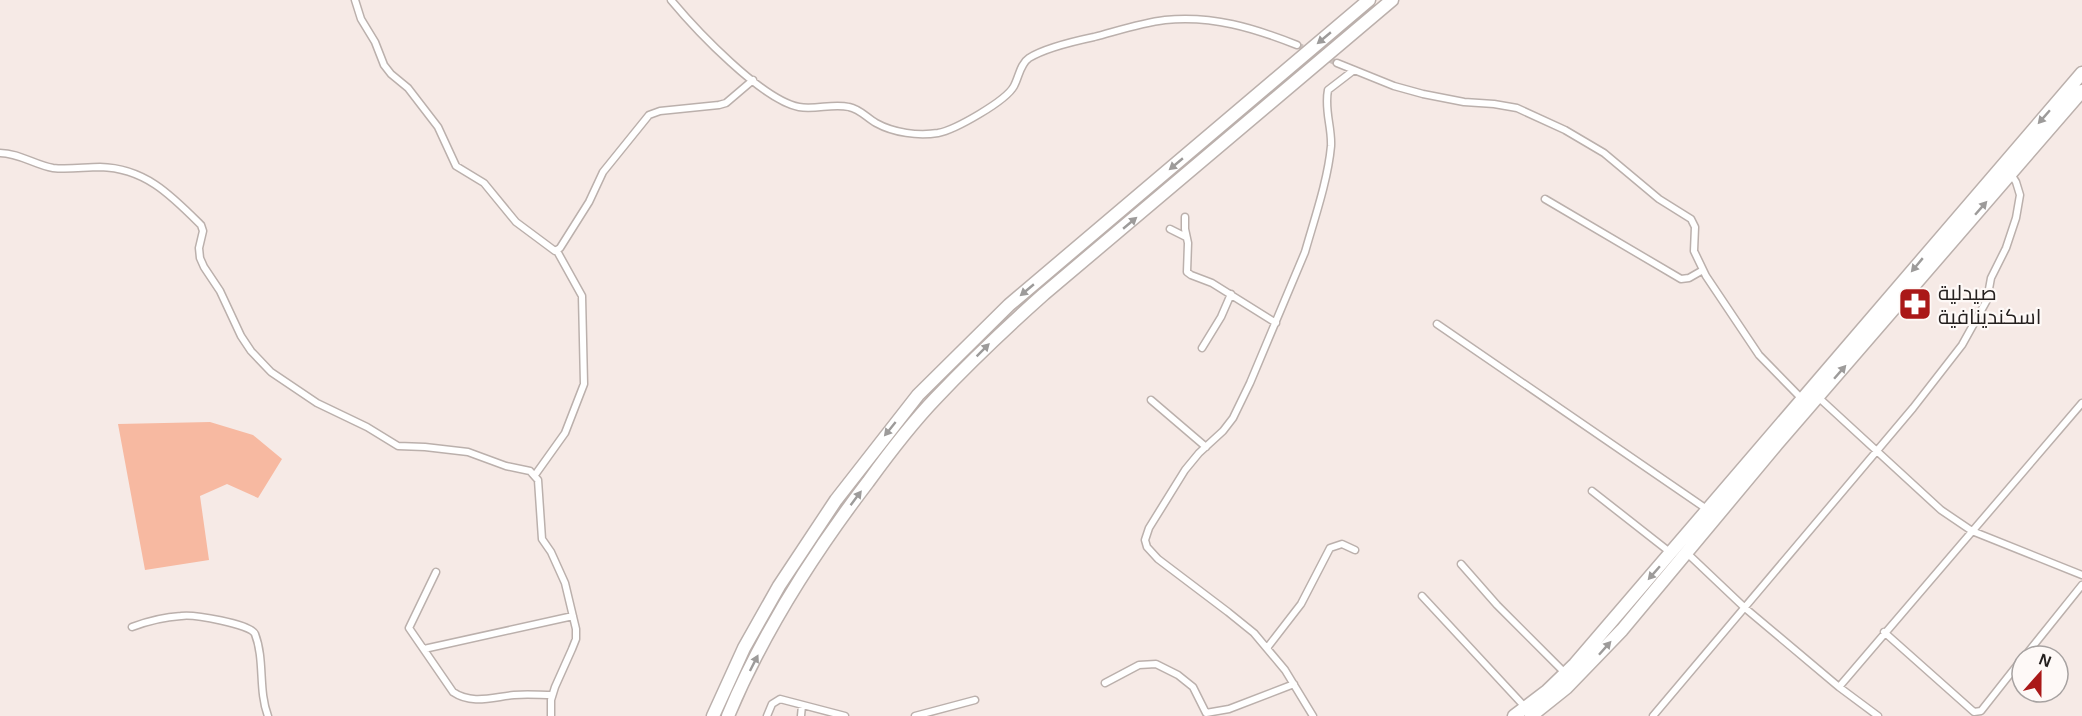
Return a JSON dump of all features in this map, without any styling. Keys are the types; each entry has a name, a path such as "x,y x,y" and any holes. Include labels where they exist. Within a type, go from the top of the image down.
{"highway":[{"path":"713,716 744,648 779,586 836,500 918,395 1009,305 1369,0"},
{"path":"728,716 795,586 846,510 935,399 992,341 1044,294 1392,0"},
{"path":"1528,711 1566,674 2082,73"},
{"path":"1514,716 1528,711 1566,688 1596,658 1688,553 1777,444 2082,91"}],"street":[{"path":"356,0 362,19 375,42 384,65 408,88 438,127 456,166 484,183 516,222 536,235 551,249 557,250"},
{"path":"671,0 694,27 753,80 786,103 812,108 850,107 863,113 874,122 909,133 939,133 976,116 1014,88 1027,59 1080,40 1134,27 1177,20 1226,21 1263,31 1297,45"},
{"path":"1337,63 1394,86 1423,94 1464,102 1516,108 1540,117 1604,153 1659,199 1691,219 1695,227 1694,250 1703,270 1760,355 1802,399"},
{"path":"1312,716 1294,684 1267,648 1228,612 1158,560 1147,547 1146,535 1185,470 1233,418 1276,323 1305,252 1319,203 1331,146 1326,110 1328,90 1354,70"},
{"path":"557,250 585,209 603,172 649,115 660,111 726,103 753,80"},
{"path":"0,153 55,168 114,168 140,174 201,225 203,231 199,248 204,267 220,291 241,336 251,351 271,372 317,403 367,427 398,446 468,452 506,466 530,471 535,475 538,480 542,539 554,557 565,583 576,639 552,695 551,716"},
{"path":"1653,716 1956,355 1987,300 1991,278 2012,232 2019,204 2019,189 2011,174"},
{"path":"1545,199 1681,279 1689,278 1703,270"},
{"path":"1185,217 1188,272 1231,294 1276,323"},
{"path":"1170,229 1187,238"},
{"path":"535,475 565,433 584,384 582,296 557,250"},
{"path":"1202,348 1221,317 1231,294"},
{"path":"1437,324 1708,510"},
{"path":"1818,397 1941,510 1972,531 2082,575"},
{"path":"1151,400 1206,447"},
{"path":"1839,687 2082,403"},
{"path":"1592,491 1671,553"},
{"path":"1267,648 1301,604 1330,548 1342,544 1355,550"},
{"path":"1688,553 1745,608 1839,687 1878,716"},
{"path":"1461,564 1497,605 1566,674"},
{"path":"436,572 410,625 411,632 453,692 463,698 482,700 515,695 552,695"},
{"path":"2034,644 2082,585"},
{"path":"1422,596 1528,711"},
{"path":"132,627 154,619 184,615 251,629 255,634 258,649 262,693 268,716"},
{"path":"424,649 573,616"},
{"path":"1884,632 1973,714 1981,711 2010,674"},
{"path":"1105,683 1139,664 1156,664 1178,675 1193,687 1206,714 1228,709 1294,684"},
{"path":"766,716 777,699 845,716"},
{"path":"915,716 975,700"},
{"path":"801,716 802,705"}],"shaded area":[{"path":"210,422 253,435 282,459 258,498 227,484 200,496 209,560 145,570 118,424"}],"tunnel":[{"path":"1297,45 1337,63"}],"place":[{"name":"صيدلية اسكندينافية","path":"1915,304"}]}
